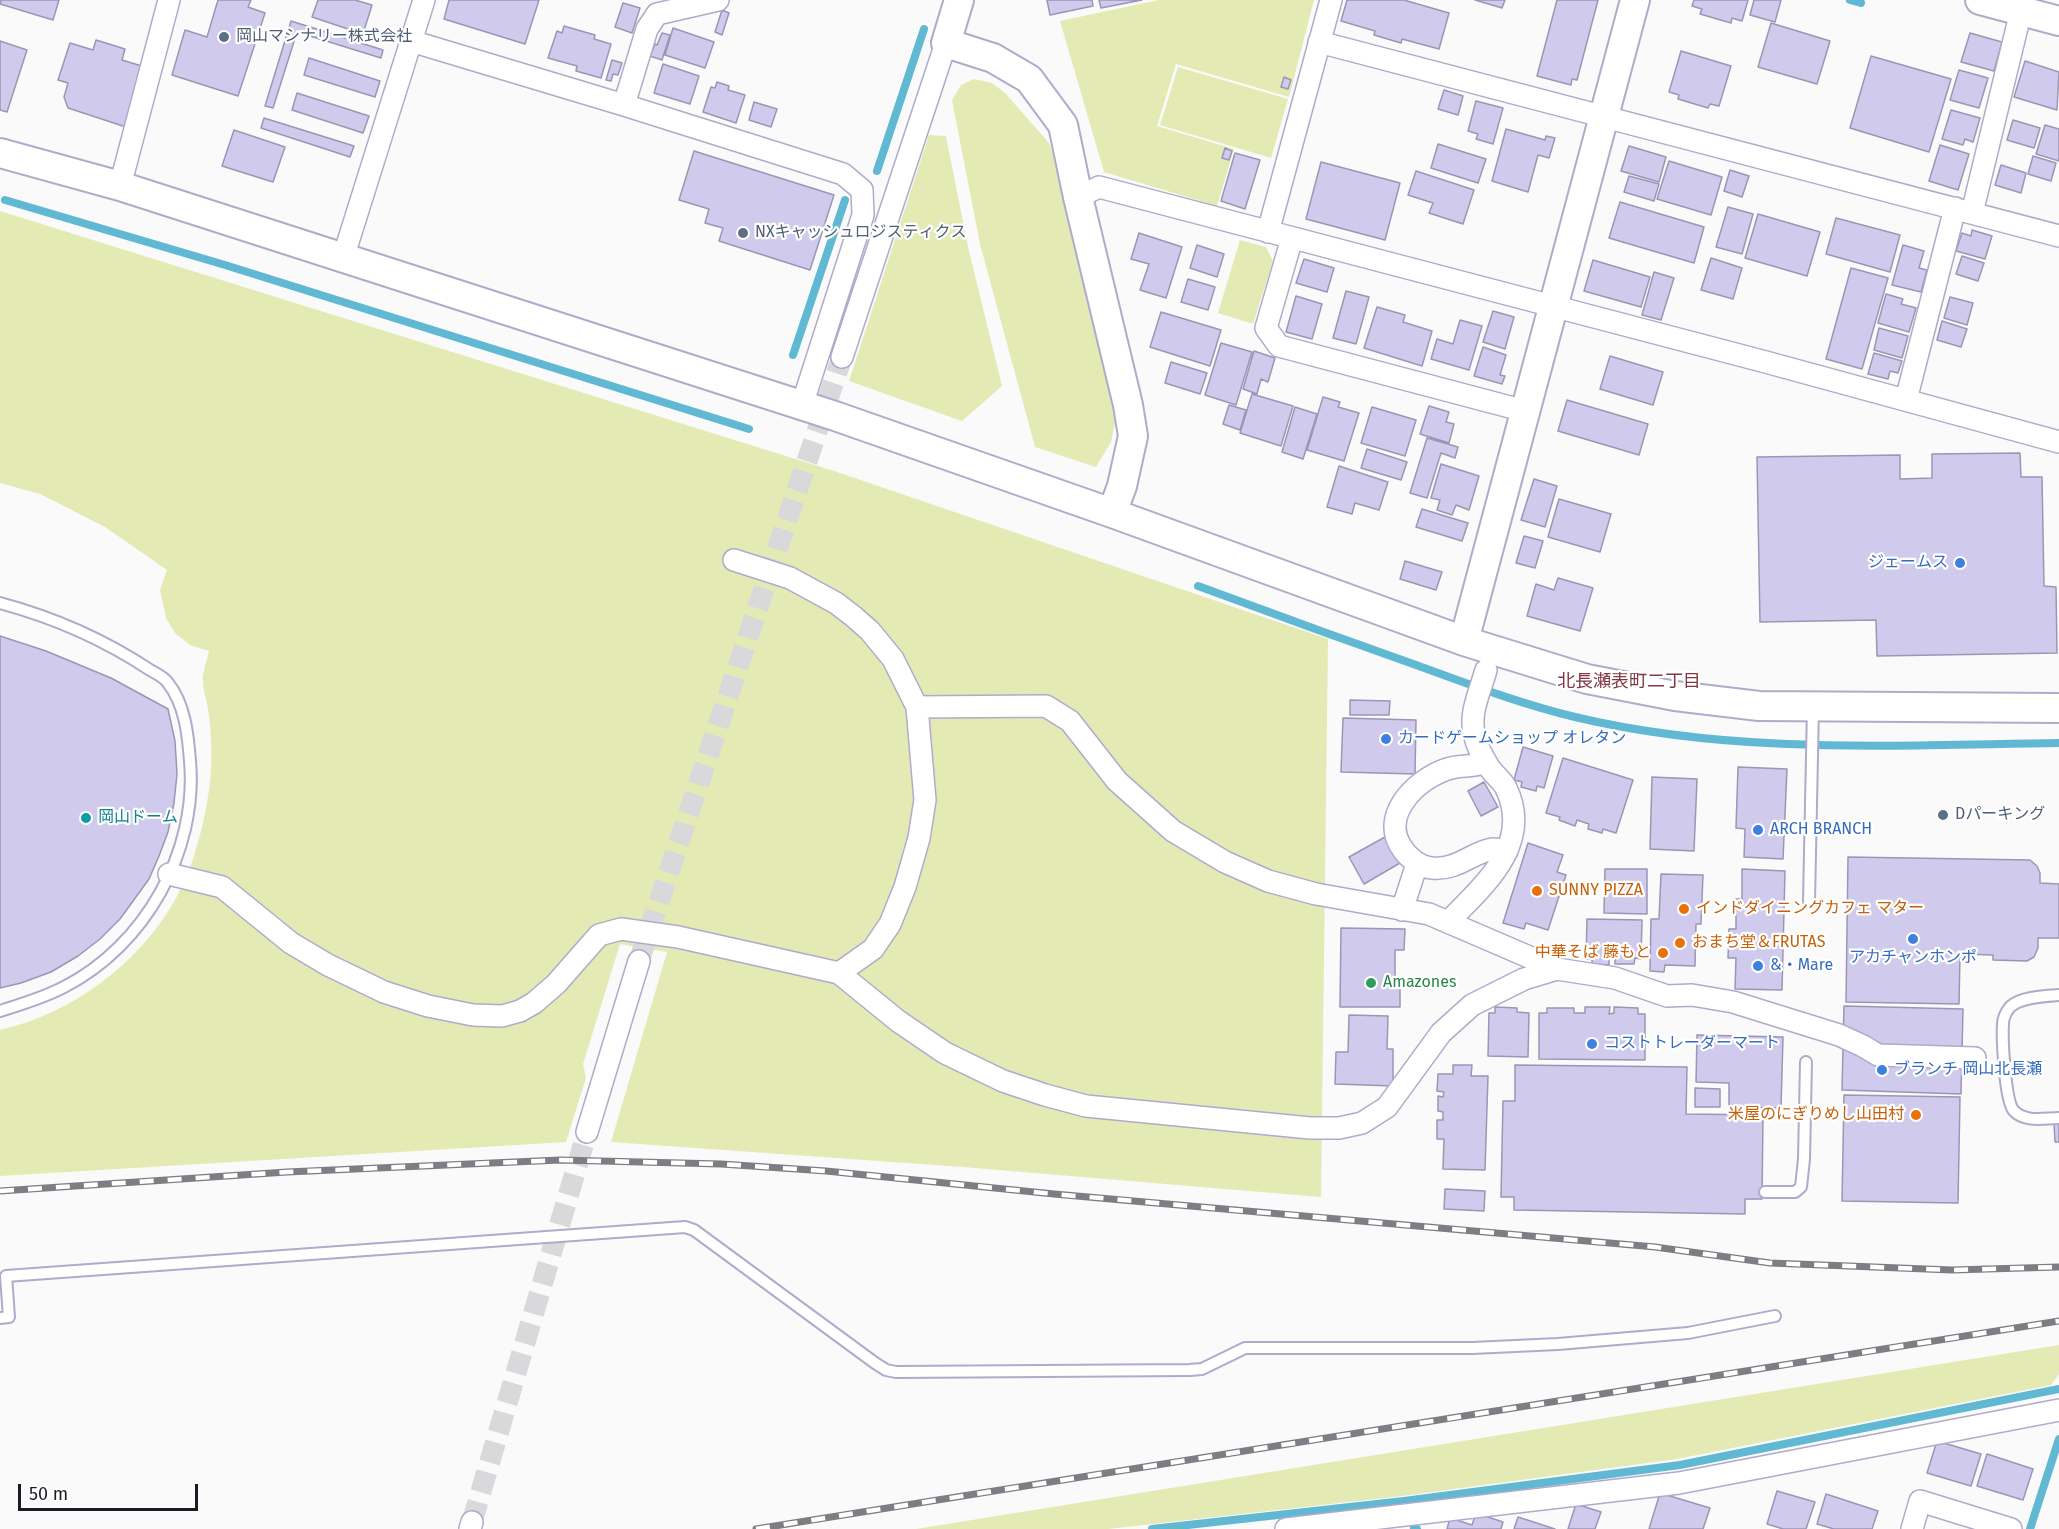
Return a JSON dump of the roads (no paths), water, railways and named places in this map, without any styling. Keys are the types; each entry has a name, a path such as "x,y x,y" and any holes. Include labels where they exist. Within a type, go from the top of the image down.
{"street":[{"path":"120,186 170,0"},
{"path":"343,258 424,0"},
{"path":"624,105 647,28 657,14 718,0"},
{"path":"842,357 959,0"},
{"path":"1268,232 1331,0"},
{"path":"1464,641 1635,0"},
{"path":"1980,0 2059,21"},
{"path":"1906,400 2021,11"},
{"path":"411,41 843,174 862,190 863,215 801,405"},
{"path":"1319,42 2059,236"},
{"path":"946,43 993,58 1029,79 1063,125 1128,405 1133,436 1122,486 1112,513"},
{"path":"0,153 120,186 801,405 1112,513 1464,641 1587,679 1675,696 1758,706 2059,708"},
{"path":"1078,197 1099,187 2059,441"},
{"path":"1292,238 1266,328 1279,346 1525,411"},
{"path":"734,560 790,578 836,603 853,616 870,631 893,659 917,707 925,800 919,838 905,886 890,924 873,950 839,973"},
{"path":"1449,921 1488,880 1503,860 1513,835 1514,811 1505,787 1486,762 1475,737 1473,713 1482,682"},
{"path":"917,707 1046,706 1070,721 1117,781 1173,831 1225,862 1268,881 1326,896 1429,914 1557,969 1615,978 1666,996 1692,995 1733,1002 1839,1035 1878,1055 1974,1058"},
{"path":"1486,762 1477,766 1449,769 1432,777 1411,792 1401,803 1396,815 1395,829 1402,849 1417,864 1431,868 1445,868 1491,849 1507,851"},
{"path":"1402,910 1417,864"},
{"path":"170,874 222,887 291,943 328,966 384,992 428,1006 473,1015 502,1016 520,1011 534,1003 556,984 599,934 621,929 678,937 839,973 898,1021 945,1053 1002,1081 1045,1095 1086,1106 1310,1128 1339,1128 1362,1123 1387,1107 1442,1033 1472,1005 1524,979 1557,969"},
{"path":"587,1132 639,961"},
{"path":"1286,1529 1380,1524 1679,1483 2059,1410"},
{"path":"1912,1529 1920,1501 2012,1529"}],"lane":[{"path":"0,603 67,627 114,649 168,681 179,702 188,735 191,770 190,797 185,825 170,874 142,921 96,967 66,986 0,1011"},
{"path":"1809,902 1813,707"},
{"path":"2059,995 2016,1003 2009,1008 2003,1024 2007,1093 2011,1107 2016,1113 2030,1119 2059,1118"},
{"path":"1766,1192 1795,1192 1801,1187 1804,1159 1806,1062"},
{"path":"0,1318 9,1317 6,1276 685,1227 700,1235 875,1364 896,1372 1189,1370 1202,1369 1245,1348 1472,1348 1558,1344 1688,1333 1775,1316"}],"waterway":[{"path":"1850,0 1861,3"},
{"path":"877,171 924,29"},
{"path":"5,200 225,265 749,429"},
{"path":"793,355 845,200"},
{"path":"1198,586 1515,700 1575,717 1635,729 1695,737 1816,745 2059,743"},
{"path":"1152,1529 1404,1501 1680,1465 2059,1389"},
{"path":"2030,1529 2059,1439"}],"tunnel":[{"path":"639,961 842,357"},
{"path":"472,1522 587,1132"}],"railway":[{"path":"0,1191 287,1172 560,1160 721,1164 826,1171 1054,1194 1655,1247 1770,1263 1952,1270 2059,1267"},
{"path":"756,1529 2059,1321"}],"place":[{"name":"岡山マシナリー株式会社","path":"224,37"},
{"name":"NXキャッシュロジスティクス","path":"743,233"},
{"name":"ジェームス","path":"1960,563"},
{"name":"カードゲームショップ オレタン","path":"1386,739"},
{"name":"Dパーキング","path":"1943,815"},
{"name":"岡山ドーム","path":"86,818"},
{"name":"ARCH BRANCH","path":"1758,830"},
{"name":"SUNNY PIZZA","path":"1537,891"},
{"name":"インドダイニングカフェ マター","path":"1684,909"},
{"name":"アカチャンホンポ","path":"1913,939"},
{"name":"おまち堂＆FRUTAS","path":"1680,943"},
{"name":"中華そば 藤もと","path":"1663,953"},
{"name":"&・Mare","path":"1758,966"},
{"name":"Amazones","path":"1371,983"},
{"name":"コストトレーダーマート","path":"1592,1044"},
{"name":"ブランチ 岡山北長瀬","path":"1882,1070"},
{"name":"米屋のにぎりめし山田村","path":"1916,1115"}],"district":[{"name":"北長瀬表町二丁目","path":"1629,682"}]}
